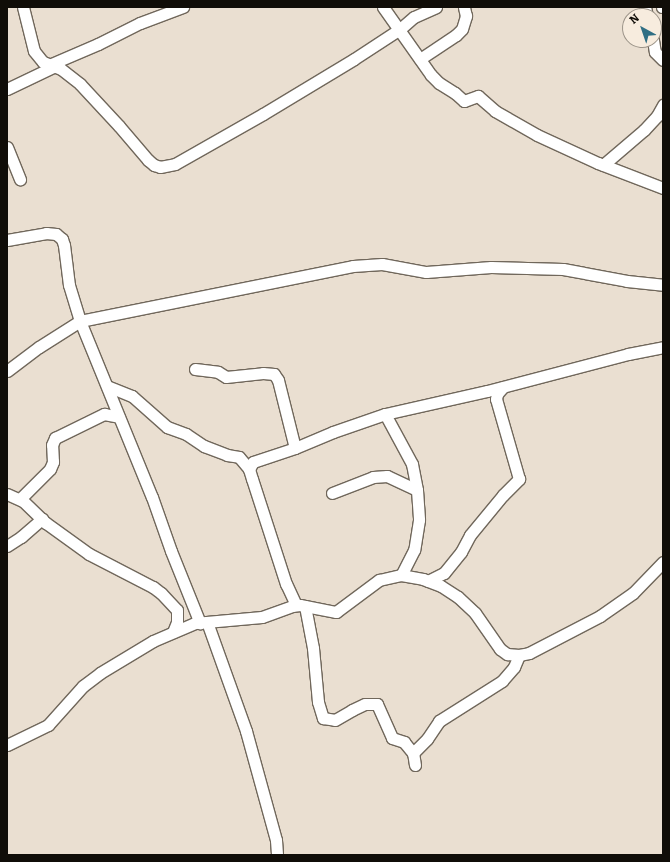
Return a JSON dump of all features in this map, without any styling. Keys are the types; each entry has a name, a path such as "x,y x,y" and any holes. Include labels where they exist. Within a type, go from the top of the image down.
{"street":[{"path":"23,7 34,52 43,62 61,69 80,84 154,165 166,167 183,160 295,96 400,29 414,17 436,7"},
{"path":"7,89 51,66 140,24 183,7"},
{"path":"383,7 439,83 455,93 464,101 478,96 495,111 536,135 603,165 663,188"},
{"path":"420,59 456,35 462,29 466,16 464,7"},
{"path":"654,48 655,52 663,60"},
{"path":"603,165 660,115 663,105"},
{"path":"7,146 20,179"},
{"path":"7,240 46,233 60,236 64,246 69,285 80,321 246,731 276,840 277,855"},
{"path":"7,371 39,347 80,321 323,271 382,264 426,272 491,267 563,270 634,282 663,285"},
{"path":"249,469 253,462 262,458 295,448 333,432 385,414 628,354 663,348"},
{"path":"195,369 218,372 226,377 262,373 274,374 278,380 295,448"},
{"path":"107,386 132,396 167,427 186,434 204,446 227,455 239,457 249,469 286,584 301,605 313,648 318,702 324,718 335,720 365,704 377,704 392,738 404,742 413,753 415,765"},
{"path":"428,581 444,573 461,552 475,530 503,495 519,479 496,399 497,394 503,386"},
{"path":"20,499 50,469 52,462 52,445 55,438 104,414 119,417"},
{"path":"385,414 412,464 417,490 419,520 414,550 401,574"},
{"path":"332,493 373,477 387,476 417,490"},
{"path":"7,494 20,499 42,519 89,554 153,587 177,610 201,623"},
{"path":"7,546 21,537 42,519"},
{"path":"7,745 48,725 83,686 100,673 173,632 201,623 262,617 301,605 336,612 379,580 401,574 441,586 466,603 500,649 507,654 519,656 529,653 600,616 633,593 663,562"},
{"path":"173,632 177,622 177,610"},
{"path":"413,753 427,739 439,720 502,681 514,667 519,656"}]}
